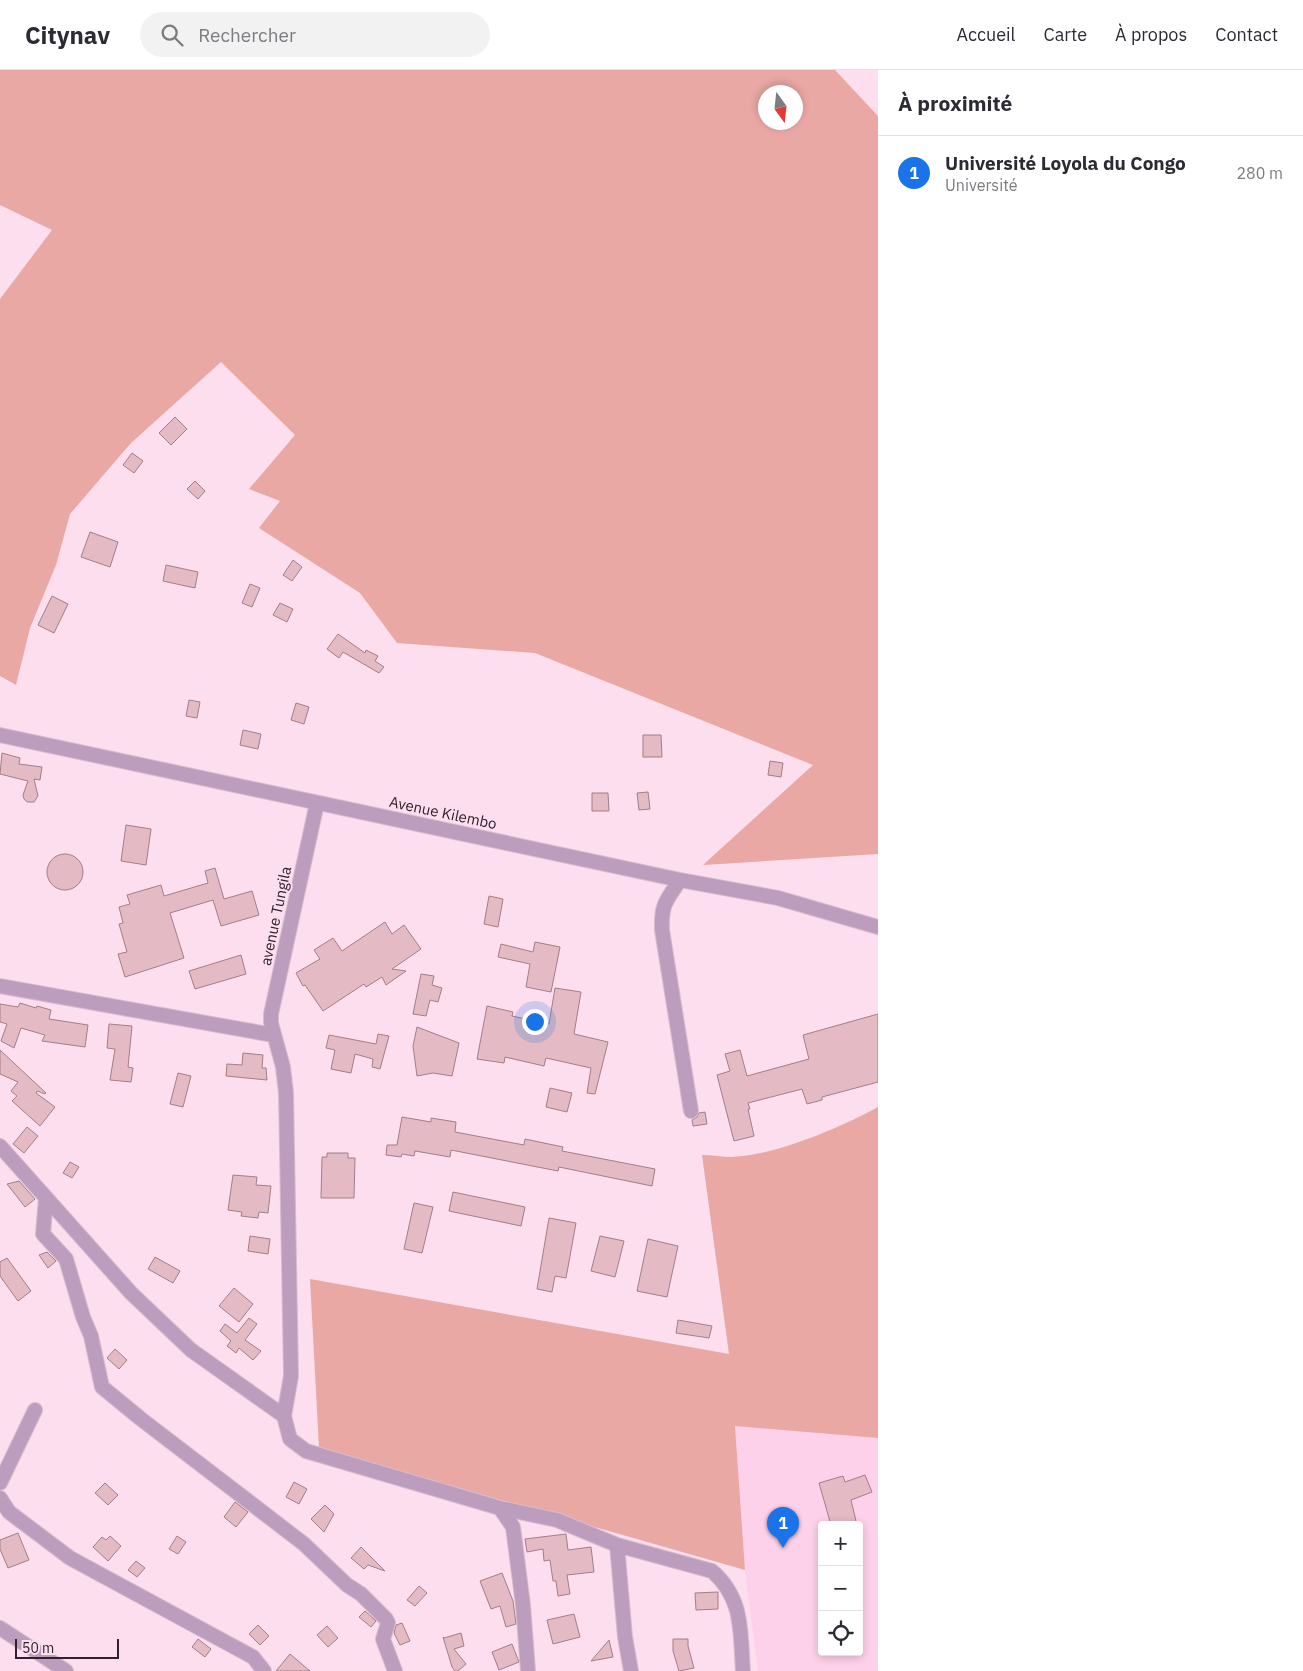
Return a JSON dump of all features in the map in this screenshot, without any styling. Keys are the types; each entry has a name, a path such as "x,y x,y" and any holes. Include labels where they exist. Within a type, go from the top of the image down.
{"street":[{"name":"Avenue Kilembo","path":"0,735 680,880 778,898 878,927"},
{"name":"avenue Tungila","path":"284,1416 291,1376 286,1093 282,1067 273,1035 271,1014 317,803"},
{"path":"680,880 666,901 661,914 691,1111"},
{"path":"0,986 273,1035"},
{"path":"0,1146 131,1293 187,1346 284,1416 290,1440 306,1451 500,1508 557,1520 617,1544 712,1571 721,1580 737,1607 743,1671"},
{"path":"46,1198 43,1234 66,1259 83,1317 91,1336 102,1387 304,1544 347,1585 361,1594 388,1623 383,1639 395,1671"},
{"path":"0,1482 36,1410"},
{"path":"0,1498 9,1512 70,1558 253,1657 264,1671"},
{"path":"500,1508 513,1526 523,1605 528,1671"},
{"path":"617,1544 625,1637 631,1671"},
{"path":"0,1628 66,1671"}],"shaded area":[{"path":"0,70 835,70 878,116 878,854 703,865 813,765 535,653 397,643 360,593 259,528 280,501 249,489 295,435 221,362 131,443 70,514 56,565 30,628 16,685 0,676 0,299 52,230 0,205"},
{"path":"878,1107 878,1438 735,1426 745,1570 319,1448 310,1279 729,1354 702,1155 732,1157 750,1155 788,1146 827,1132"},
{"path":"735,1426 878,1430 878,1671 758,1671 745,1570"}],"building":[{"path":"175,417 187,429 171,445 159,433"},
{"path":"132,453 143,461 134,473 123,465"},
{"path":"195,481 205,491 198,499 187,489"},
{"path":"90,532 118,542 110,567 81,557"},
{"path":"293,560 302,567 292,581 283,575"},
{"path":"166,565 198,572 195,588 163,581"},
{"path":"250,584 260,588 252,607 242,603"},
{"path":"52,596 68,604 54,633 38,625"},
{"path":"280,603 293,609 287,622 273,615"},
{"path":"338,634 365,653 366,650 378,656 375,661 384,667 379,673 343,652 339,658 327,649"},
{"path":"189,700 200,702 197,718 186,716"},
{"path":"296,703 309,707 304,724 291,720"},
{"path":"243,730 261,734 258,749 240,745"},
{"path":"643,735 661,735 662,757 643,757"},
{"path":"2,753 20,758 19,764 42,767 40,780 34,779 38,796 34,802 27,802 24,799 23,795 28,781 0,774"},
{"path":"770,761 783,763 781,777 768,775"},
{"path":"648,792 650,809 639,810 637,793"},
{"path":"592,793 608,793 609,811 592,811"},
{"path":"126,825 151,829 146,865 121,861"},
{"path":"65,854 77,860 83,872 77,884 65,890 53,884 47,872 53,860"},
{"path":"215,868 224,899 252,891 259,915 221,926 213,900 170,913 184,958 125,977 118,954 127,952 119,924 123,923 119,907 130,904 127,895 161,885 164,896 208,883 205,871"},
{"path":"489,896 503,899 498,927 484,924"},
{"path":"385,922 392,934 404,925 421,949 392,969 406,971 386,985 382,977 366,987 364,984 323,1011 305,985 303,986 296,973 320,959 314,950 333,938 342,951"},
{"path":"535,942 560,947 551,992 526,987 530,964 498,957 501,944 533,952"},
{"path":"241,955 246,974 195,989 189,971"},
{"path":"421,974 434,976 432,985 442,988 438,1002 430,1000 426,1016 413,1014"},
{"path":"555,988 581,992 574,1034 608,1042 595,1094 587,1093 591,1068 546,1058 544,1066 505,1057 504,1063 477,1059 487,1006 513,1012 512,1016 549,1024"},
{"path":"20,1003 51,1010 49,1019 88,1025 85,1047 42,1041 45,1035 21,1028 14,1048 1,1041 7,1024 0,1022 0,1004 18,1007"},
{"path":"878,1014 878,1082 822,1097 822,1100 807,1104 802,1089 748,1103 754,1136 734,1141 717,1075 730,1071 725,1054 740,1050 747,1076 809,1059 803,1035"},
{"path":"109,1024 132,1026 128,1067 133,1068 131,1082 110,1080 115,1049 107,1048"},
{"path":"417,1027 459,1043 452,1076 433,1073 417,1076 413,1046"},
{"path":"378,1034 389,1036 380,1069 372,1067 373,1059 355,1054 351,1073 331,1069 335,1050 326,1048 329,1035 376,1044"},
{"path":"0,1050 46,1093 37,1091 36,1093 55,1107 40,1126 12,1101 17,1096 11,1091 18,1082 0,1074"},
{"path":"243,1053 263,1055 262,1068 266,1068 267,1080 226,1076 227,1064 242,1065"},
{"path":"178,1073 191,1076 183,1107 170,1104"},
{"path":"550,1088 572,1093 567,1112 546,1107"},
{"path":"705,1112 707,1124 693,1126 692,1120 699,1113"},
{"path":"402,1117 431,1122 431,1118 456,1122 455,1132 524,1145 525,1139 563,1147 562,1151 655,1169 652,1186 559,1167 558,1171 451,1150 450,1157 415,1151 414,1156 402,1154 401,1157 386,1155 387,1145 397,1145"},
{"path":"27,1127 38,1136 24,1153 13,1144"},
{"path":"327,1153 348,1153 348,1158 355,1158 354,1198 321,1198 322,1157 327,1157"},
{"path":"70,1162 79,1167 72,1178 63,1173"},
{"path":"233,1175 257,1177 256,1185 271,1186 268,1213 259,1212 258,1218 241,1216 242,1212 228,1210"},
{"path":"19,1181 35,1199 25,1207 7,1184"},
{"path":"453,1192 525,1207 521,1226 449,1211"},
{"path":"414,1203 433,1207 422,1253 404,1249"},
{"path":"549,1218 576,1223 566,1278 555,1276 552,1292 537,1289"},
{"path":"250,1236 270,1239 268,1254 248,1251"},
{"path":"600,1236 624,1241 615,1277 591,1271"},
{"path":"648,1239 678,1246 667,1297 637,1291"},
{"path":"47,1252 56,1261 48,1268 39,1255"},
{"path":"155,1257 180,1271 173,1283 148,1269"},
{"path":"7,1258 31,1291 18,1301 0,1276 0,1262"},
{"path":"234,1288 253,1304 239,1322 219,1306"},
{"path":"249,1318 257,1324 245,1340 261,1351 253,1360 239,1348 236,1353 227,1346 231,1341 220,1331 225,1324 237,1333"},
{"path":"678,1320 712,1326 709,1338 676,1333"},
{"path":"115,1349 127,1360 119,1369 107,1358"},
{"path":"865,1475 872,1492 851,1500 856,1521 830,1521 819,1483 843,1476 845,1482"},
{"path":"294,1482 307,1489 299,1504 286,1497"},
{"path":"105,1483 118,1495 108,1505 95,1493"},
{"path":"235,1502 248,1512 236,1527 224,1517"},
{"path":"325,1505 334,1514 324,1532 311,1519"},
{"path":"18,1533 29,1560 8,1568 0,1549 0,1540"},
{"path":"566,1534 568,1550 591,1547 594,1572 567,1575 570,1594 558,1596 556,1581 553,1581 550,1560 544,1561 543,1549 527,1552 525,1539"},
{"path":"110,1536 121,1546 108,1561 93,1547 102,1537 106,1540"},
{"path":"177,1536 186,1542 178,1554 169,1549"},
{"path":"361,1547 385,1571 368,1565 364,1569 351,1558"},
{"path":"136,1561 145,1568 137,1577 128,1570"},
{"path":"502,1573 513,1601 516,1624 506,1627 500,1606 491,1609 480,1581"},
{"path":"419,1586 427,1593 415,1606 407,1600"},
{"path":"718,1592 718,1609 696,1610 695,1593"},
{"path":"365,1611 376,1621 371,1627 359,1617"},
{"path":"574,1614 580,1637 553,1644 547,1620"},
{"path":"402,1623 410,1641 400,1645 394,1633 396,1625"},
{"path":"258,1625 269,1636 260,1645 249,1634"},
{"path":"327,1626 338,1638 328,1647 317,1635"},
{"path":"461,1633 464,1646 454,1649 466,1664 458,1671 455,1671 443,1637"},
{"path":"198,1639 211,1649 205,1657 192,1647"},
{"path":"673,1639 688,1639 694,1668 679,1671 673,1651"},
{"path":"609,1640 613,1657 591,1661"},
{"path":"512,1644 519,1662 499,1670 492,1652"},
{"path":"290,1654 310,1671 276,1671"}],"place":[{"name":"Université Loyola du Congo","path":"783,1548"}]}
